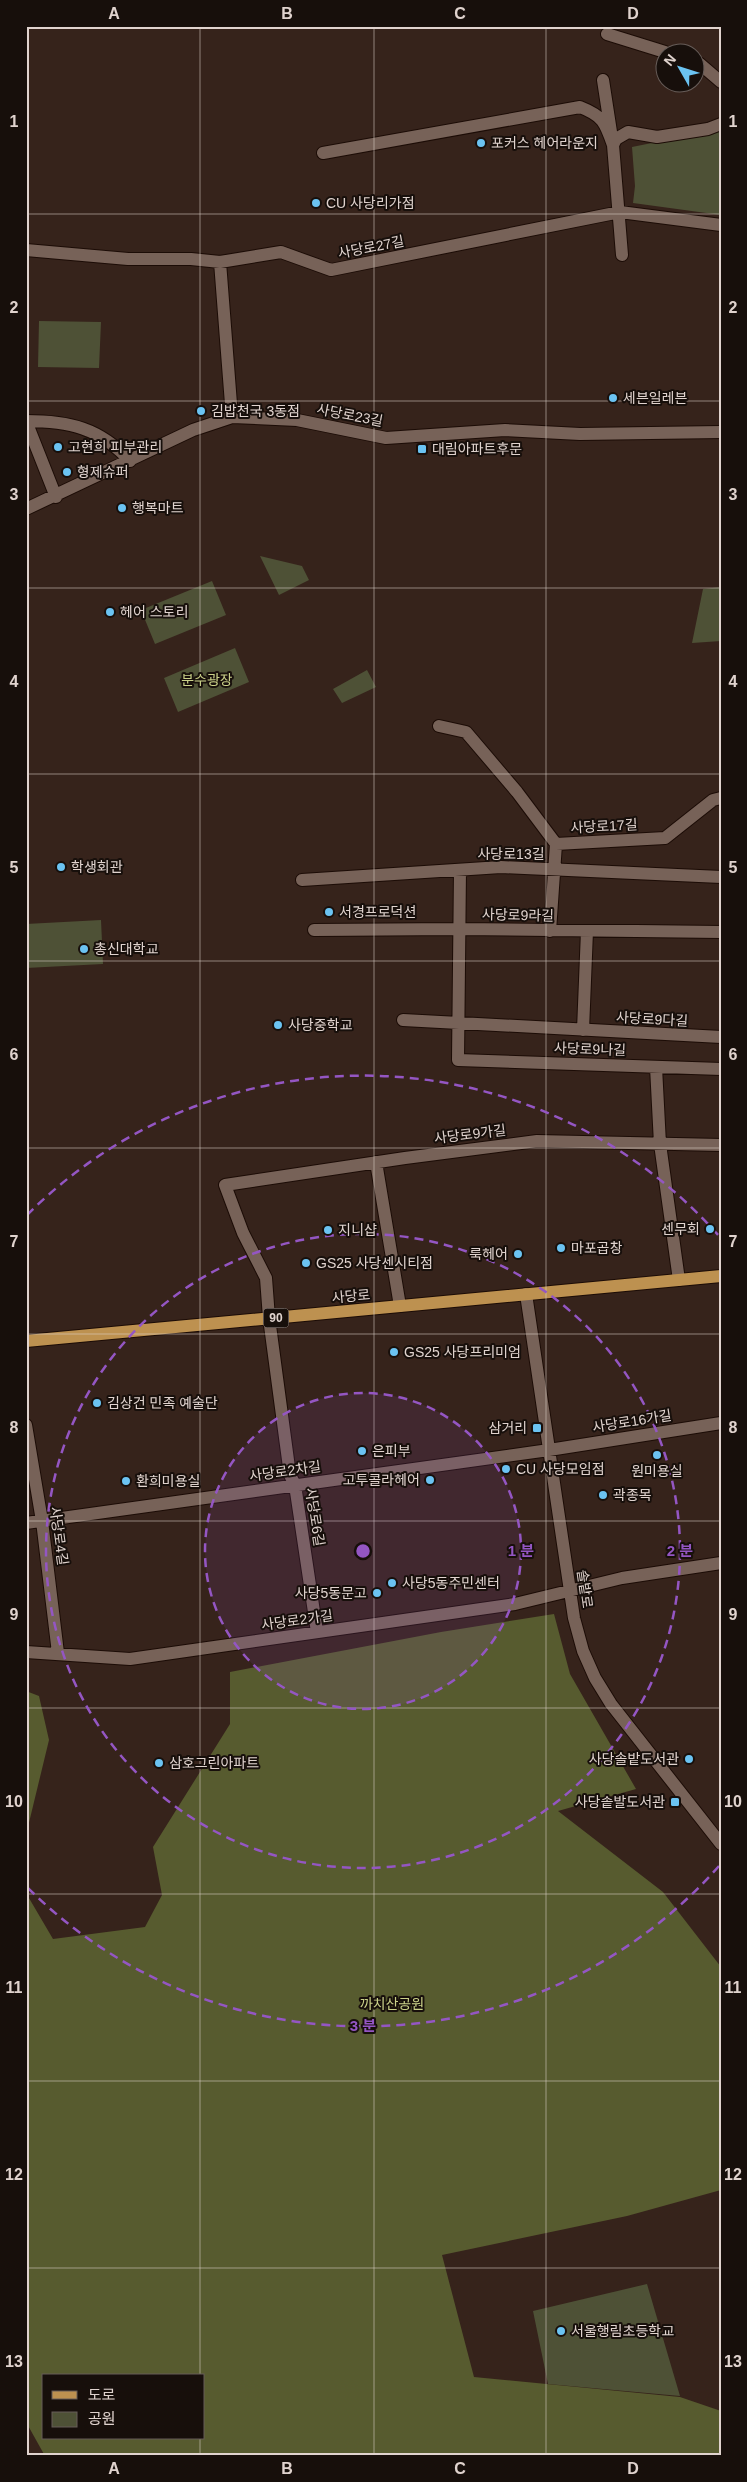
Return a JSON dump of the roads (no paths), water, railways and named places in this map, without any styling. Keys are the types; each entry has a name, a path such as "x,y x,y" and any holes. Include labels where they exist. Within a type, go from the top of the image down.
{"main road":[{"name":"사당로","path":"26,1341 721,1276"}],"street":[{"path":"607,34 654,49"},
{"path":"704,67 721,82"},
{"path":"603,80 613,145 620,212 622,255"},
{"path":"323,153 580,107 596,114 605,123 613,145"},
{"path":"613,145 616,139 628,132 657,137 708,129 721,124"},
{"name":"사당로27길","path":"26,250 128,259 191,259 220,262 281,252 331,270 620,212 721,225"},
{"path":"220,262 232,417"},
{"name":"사당로23길","path":"26,509 192,430 232,417 297,420 386,438 505,430 580,434 721,432"},
{"path":"56,496 26,421 53,421 76,426 100,435 117,447 130,461"},
{"name":"사당로17길","path":"439,726 466,732 517,792 556,844 665,838 713,800 721,798"},
{"path":"550,931 556,844"},
{"name":"사당로13길","path":"302,880 501,867 721,877"},
{"path":"459,1023 458,929 460,870"},
{"name":"사당로9라길","path":"314,930 458,929 721,932"},
{"path":"583,1030 586,931"},
{"name":"사당로9다길","path":"403,1020 721,1037"},
{"name":"사당로9나길","path":"459,1023 458,1060 721,1069"},
{"path":"656,1067 660,1144 678,1280"},
{"name":"사당로9가길","path":"225,1185 376,1162 537,1141 721,1145"},
{"path":"376,1162 400,1306"},
{"name":"사당로6길","path":"225,1185 244,1233 266,1278 269,1318 290,1475 295,1485 318,1632"},
{"name":"솔밭로","path":"526,1294 570,1592 583,1651 595,1678 611,1704 721,1844"},
{"name":"사당로16가길","path":"549,1450 721,1423"},
{"name":"사당로4길","path":"26,1425 42,1521 58,1653"},
{"name":"사당로2차길","path":"26,1523 549,1450"},
{"name":"사당로2가길","path":"26,1652 130,1659 515,1604 622,1578 721,1563"}],"place":[{"name":"포커스 헤어라운지","path":"481,143"},
{"name":"CU 사당리가점","path":"316,203"},
{"name":"세븐일레븐","path":"613,398"},
{"name":"김밥천국 3동점","path":"201,411"},
{"name":"고현희 피부관리","path":"58,447"},
{"name":"대림아파트후문","path":"422,449"},
{"name":"형제슈퍼","path":"67,472"},
{"name":"행복마트","path":"122,508"},
{"name":"헤어 스토리","path":"110,612"},
{"name":"학생회관","path":"61,867"},
{"name":"서경프로덕션","path":"329,912"},
{"name":"총신대학교","path":"84,949"},
{"name":"사당중학교","path":"278,1025"},
{"name":"센무회","path":"710,1229"},
{"name":"지니샵","path":"328,1230"},
{"name":"마포곱창","path":"561,1248"},
{"name":"룩헤어","path":"518,1254"},
{"name":"GS25 사당센시티점","path":"306,1263"},
{"name":"GS25 사당프리미엄","path":"394,1352"},
{"name":"김상건 민족 예술단","path":"97,1403"},
{"name":"삼거리","path":"537,1428"},
{"name":"은피부","path":"362,1451"},
{"name":"원미용실","path":"657,1455"},
{"name":"CU 사당모임점","path":"506,1469"},
{"name":"고투콜라헤어","path":"430,1480"},
{"name":"환희미용실","path":"126,1481"},
{"name":"곽종목","path":"603,1495"},
{"name":"사당5동주민센터","path":"392,1583"},
{"name":"사당5동문고","path":"377,1593"},
{"name":"사당솔밭도서관","path":"689,1759"},
{"name":"삼호그린아파트","path":"159,1763"},
{"name":"사당솥발도서관","path":"675,1802"},
{"name":"서울행림초등학교","path":"561,2331"}],"park label":[{"name":"분수광장","path":"207,680"},
{"name":"까치산공원","path":"392,2004"}]}
